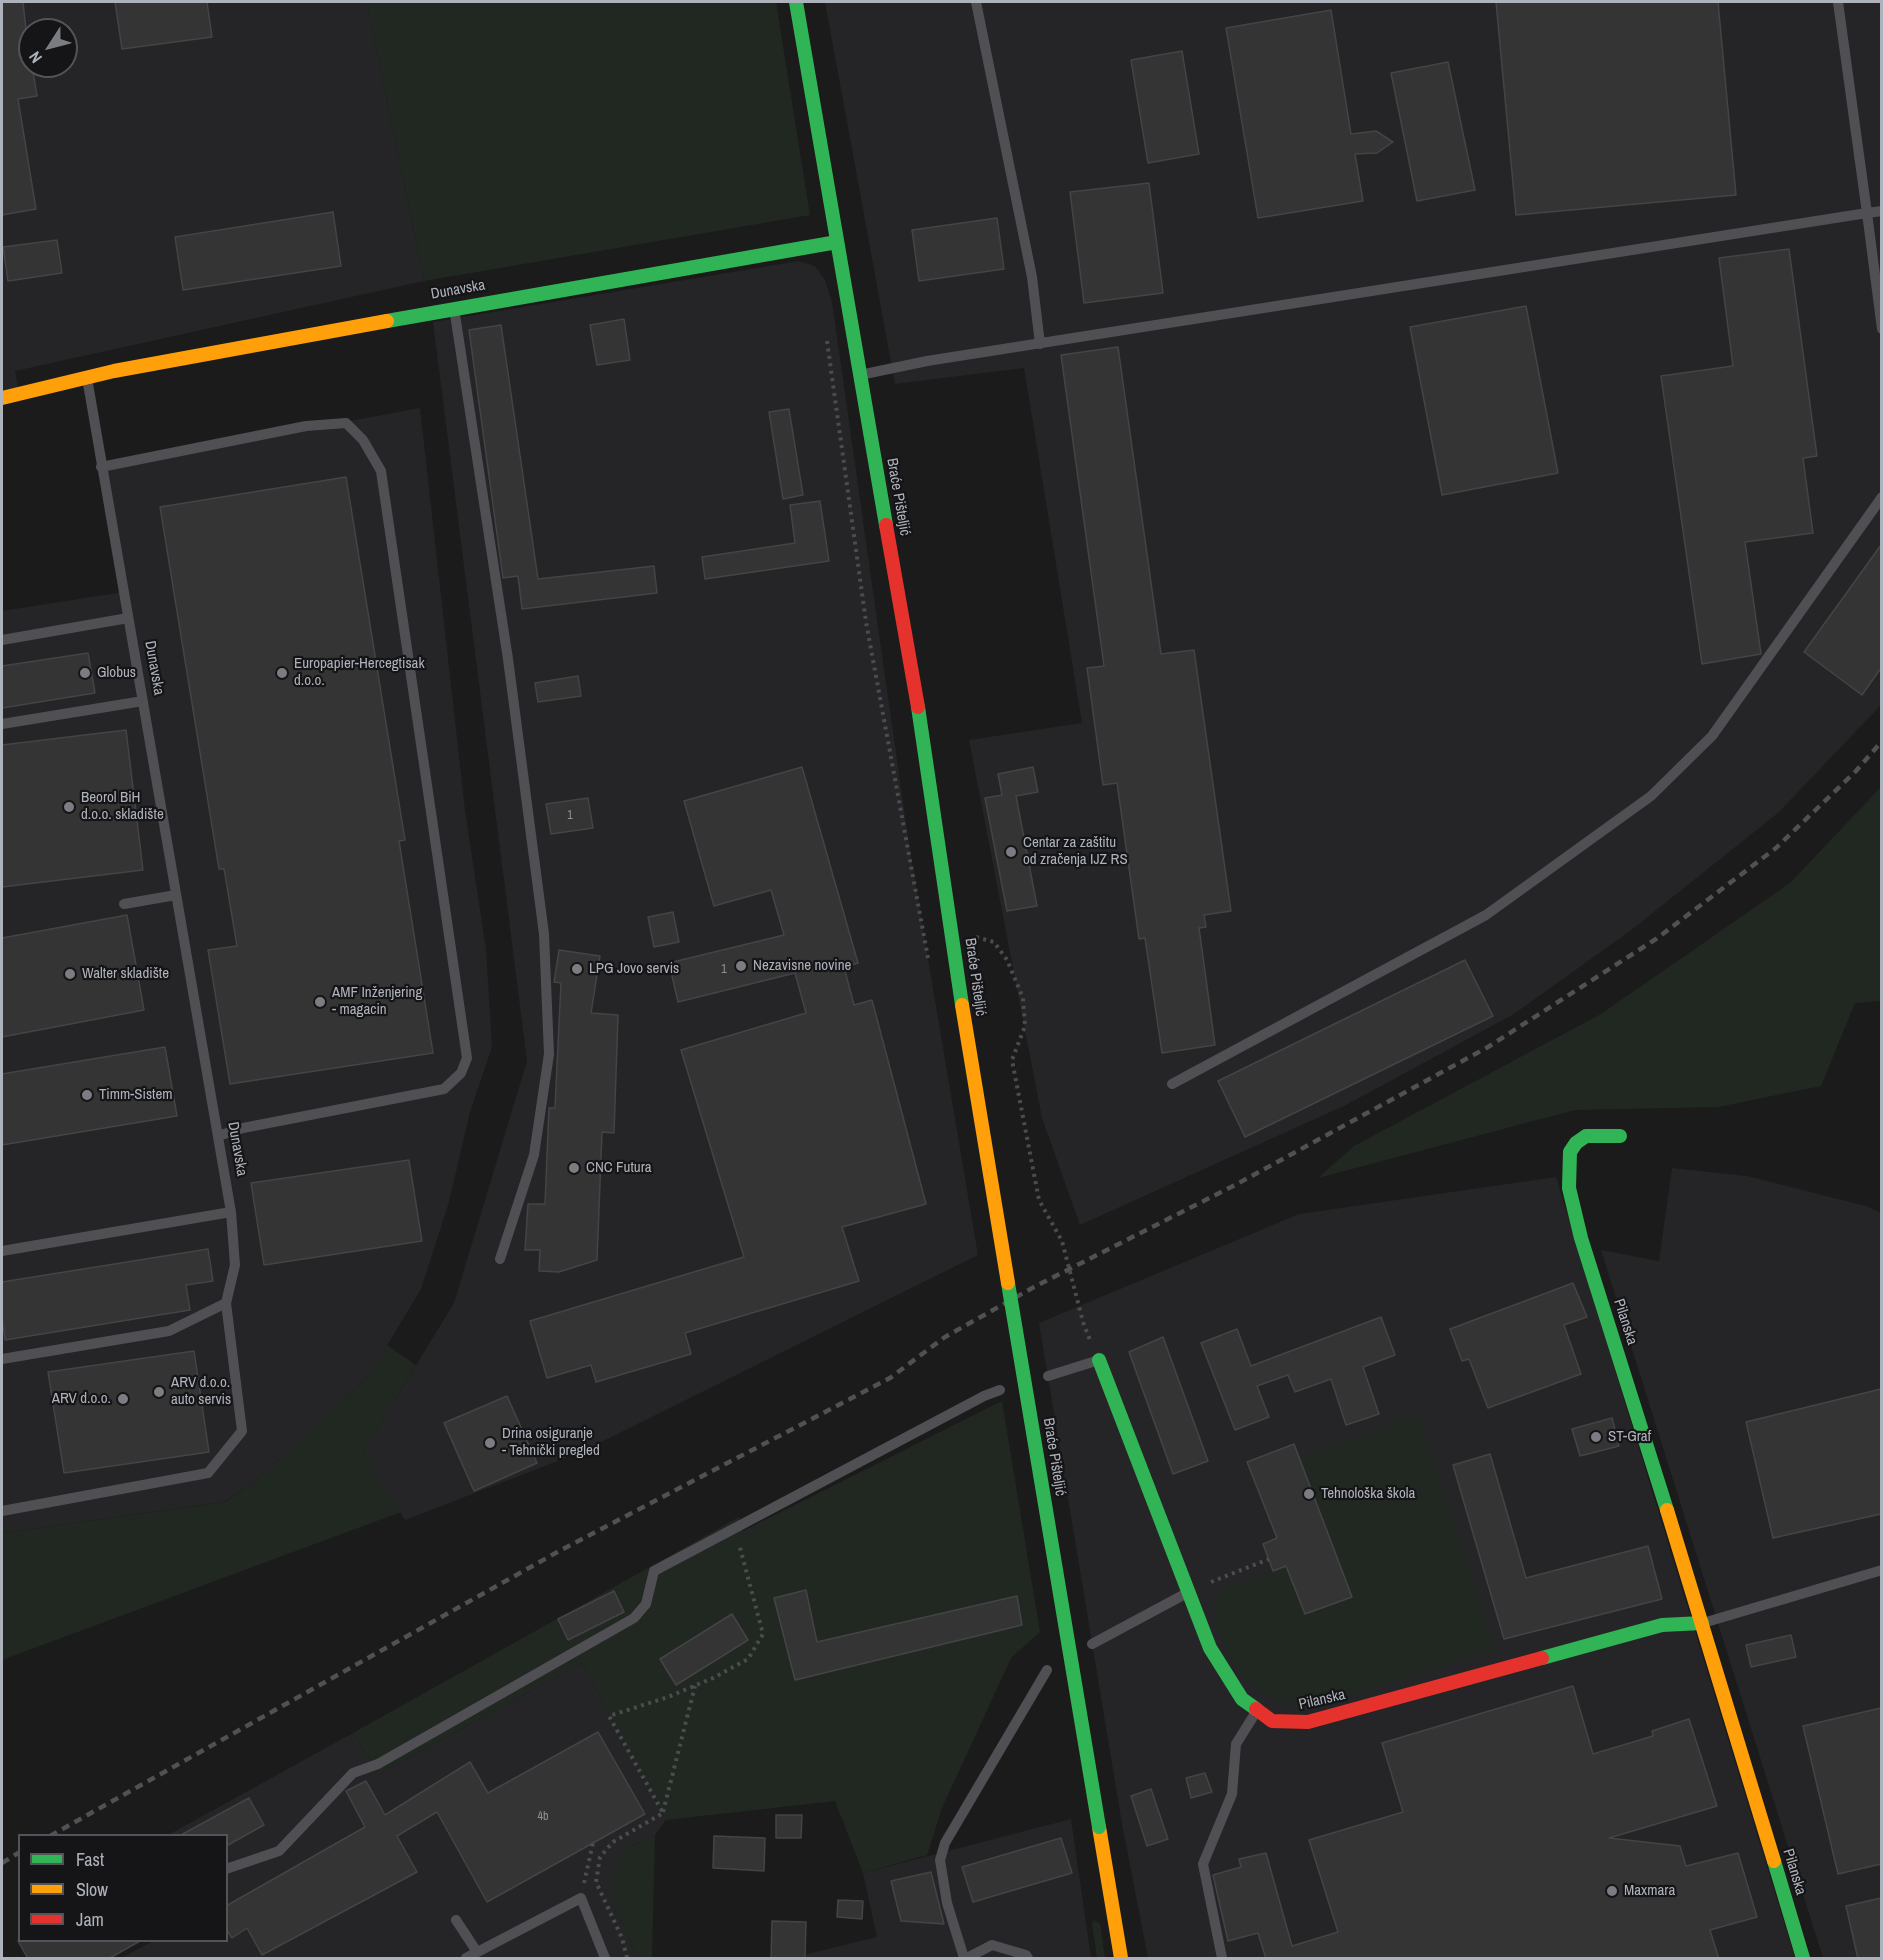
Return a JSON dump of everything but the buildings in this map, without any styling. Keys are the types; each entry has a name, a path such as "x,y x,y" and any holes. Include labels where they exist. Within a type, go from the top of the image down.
{"street":[{"name":"Braće Pišteljić","path":"796,2 931,783 962,1005 1121,1959"},
{"name":"Dunavska","path":"2,398 87,376 454,308 837,242"},
{"name":"Pilanska","path":"1620,1136 1586,1136 1576,1143 1570,1152 1569,1188 1581,1238 1702,1623 1803,1959"},
{"name":"Pilanska","path":"1099,1360 1187,1593 1220,1667 1242,1699 1256,1712 1272,1721 1308,1722 1662,1625 1702,1623"}],"lane":[{"path":"976,2 1032,277 1040,344"},
{"path":"1838,2 1881,329"},
{"path":"860,375 927,362 1881,211"},
{"path":"454,308 508,658 544,934 549,1054 534,1155 500,1259"},
{"name":"Dunavska","path":"2,1511 208,1473 242,1431 226,1303 235,1265 231,1212 87,376"},
{"path":"101,467 306,426 346,423 363,440 381,471 467,1058 461,1072 444,1089 243,1128 218,1136"},
{"path":"1172,1084 1486,915 1651,796 1712,736 1881,496"},
{"path":"2,640 128,618"},
{"path":"2,724 143,701"},
{"path":"124,904 176,895"},
{"path":"2,1251 231,1212"},
{"path":"2,1359 169,1331 226,1303"},
{"path":"1048,1376 1099,1360"},
{"path":"228,1868 279,1851 353,1773 378,1764 634,1618 646,1604 654,1571 984,1396 1000,1390"},
{"path":"1702,1623 1881,1570"},
{"path":"1092,1644 1187,1593"},
{"path":"1028,1959 1026,1955 992,1945 965,1959 947,1903 940,1860 945,1843 1047,1670"},
{"path":"1222,1959 1203,1864 1232,1794 1236,1744 1256,1712"},
{"path":"466,1959 581,1898 605,1959"},
{"path":"456,1920 477,1952"}],"path":[{"path":"826,336 866,622 929,960"},
{"path":"975,937 994,942 1007,960 1023,998 1025,1026 1012,1060 1039,1200 1062,1241 1083,1322 1099,1360"},
{"path":"663,1813 609,1716 695,1686 748,1659 763,1634 735,1528"},
{"path":"1187,1593 1269,1559"},
{"path":"627,1959 622,1938 596,1882 600,1857 613,1842 663,1813 695,1686"},
{"path":"581,1898 593,1843"}],"shaded area":[{"path":"2,2 367,2 424,281 15,371 19,393 2,398"},
{"path":"367,2 776,2 810,215 424,281"},
{"path":"825,2 1881,2 1881,705 1778,813 1630,931 1514,1014 1346,1105 1080,1225 1042,1118 969,740 1082,723 1024,368 895,384"},
{"path":"799,261 815,266 825,280 832,302 910,852 978,1255 581,1452 405,1520 363,1452 454,1303 527,1061 433,322"},
{"path":"420,408 465,810 486,949 492,1047 470,1112 449,1202 421,1289 370,1374 252,1483 224,1502 2,1533 2,611 123,592 101,467"},
{"path":"1881,787 1881,1001 1855,1003 1821,1086 1718,1107 1575,1110 1318,1178 1354,1146 1601,1014 1790,883"},
{"path":"1672,1168 1747,1176 1866,1206 1881,1213 1881,1958 1823,1958 1601,1250 1659,1261"},
{"path":"1556,1177 1795,1958 1148,1958 1122,1824 1039,1323 1299,1214"},
{"path":"387,1345 416,1365 363,1452 401,1512 2,1660 2,1533 225,1502 252,1483 302,1439 370,1374"},
{"path":"1002,1401 1040,1632 1011,1658 942,1808 927,1855 863,1873 835,1801 666,1820 582,1663 379,1774 353,1733 739,1517 743,1531"},
{"path":"1419,1413 1494,1651 1315,1705 1292,1705 1266,1696 1237,1671 1229,1657 1214,1619 1215,1602 1222,1590 1286,1566 1305,1614 1352,1597 1299,1459"},
{"path":"582,1663 666,1820 655,1835 622,1851 612,1904 629,1936 635,1958 121,1958 152,1942 228,1942 228,1834 170,1834 353,1733 379,1774"},
{"path":"1071,1819 1091,1958 791,1958 877,1937 863,1873"},
{"path":"655,1835 652,1958 635,1958 629,1936 612,1904 614,1879 622,1851"},
{"path":"1094,1920 1100,1924 1105,1958 1097,1958 1092,1925"}],"railway":[{"path":"54,1834 561,1550 890,1378 945,1337 1034,1287 1237,1184 1488,1047 1656,939 1776,848 1856,771 1882,741"},
{"path":"2,1863 18,1853"}],"traffic: fast":[{"path":"796,2 886,525"},
{"path":"387,321 837,242"},
{"path":"918,707 962,1005"},
{"path":"1620,1136 1586,1136 1576,1143 1570,1152 1569,1188 1581,1238 1667,1510"},
{"path":"1008,1283 1099,1827"},
{"path":"1099,1360 1210,1648 1242,1699 1256,1709"},
{"path":"1542,1658 1662,1625 1702,1623"},
{"path":"1774,1861 1803,1958"}],"traffic: slow":[{"path":"2,398 114,371 387,321"},
{"path":"962,1005 1008,1283"},
{"path":"1667,1510 1774,1861"},
{"path":"1099,1827 1121,1958"}],"traffic: jam":[{"path":"886,525 918,707"},
{"path":"1256,1709 1272,1721 1308,1722 1542,1658"}],"place":[{"name":"Globus","path":"85,673"},
{"name":"Europapier-Hercegtisak d.o.o.","path":"282,673"},
{"name":"Beorol BiH d.o.o. skladište","path":"69,807"},
{"name":"Centar za zaštitu od zračenja IJZ RS","path":"1011,852"},
{"name":"Nezavisne novine","path":"741,966"},
{"name":"LPG Jovo servis","path":"577,969"},
{"name":"Walter skladište","path":"70,974"},
{"name":"AMF Inženjering - magacin","path":"320,1002"},
{"name":"Timm-Sistem","path":"87,1095"},
{"name":"CNC Futura","path":"574,1168"},
{"name":"ARV d.o.o. auto servis","path":"159,1392"},
{"name":"ARV d.o.o.","path":"123,1399"},
{"name":"ST-Graf","path":"1596,1437"},
{"name":"Drina osiguranje - Tehnički pregled","path":"490,1443"},
{"name":"Tehnološka škola","path":"1309,1494"},
{"name":"Maxmara","path":"1612,1891"}]}
